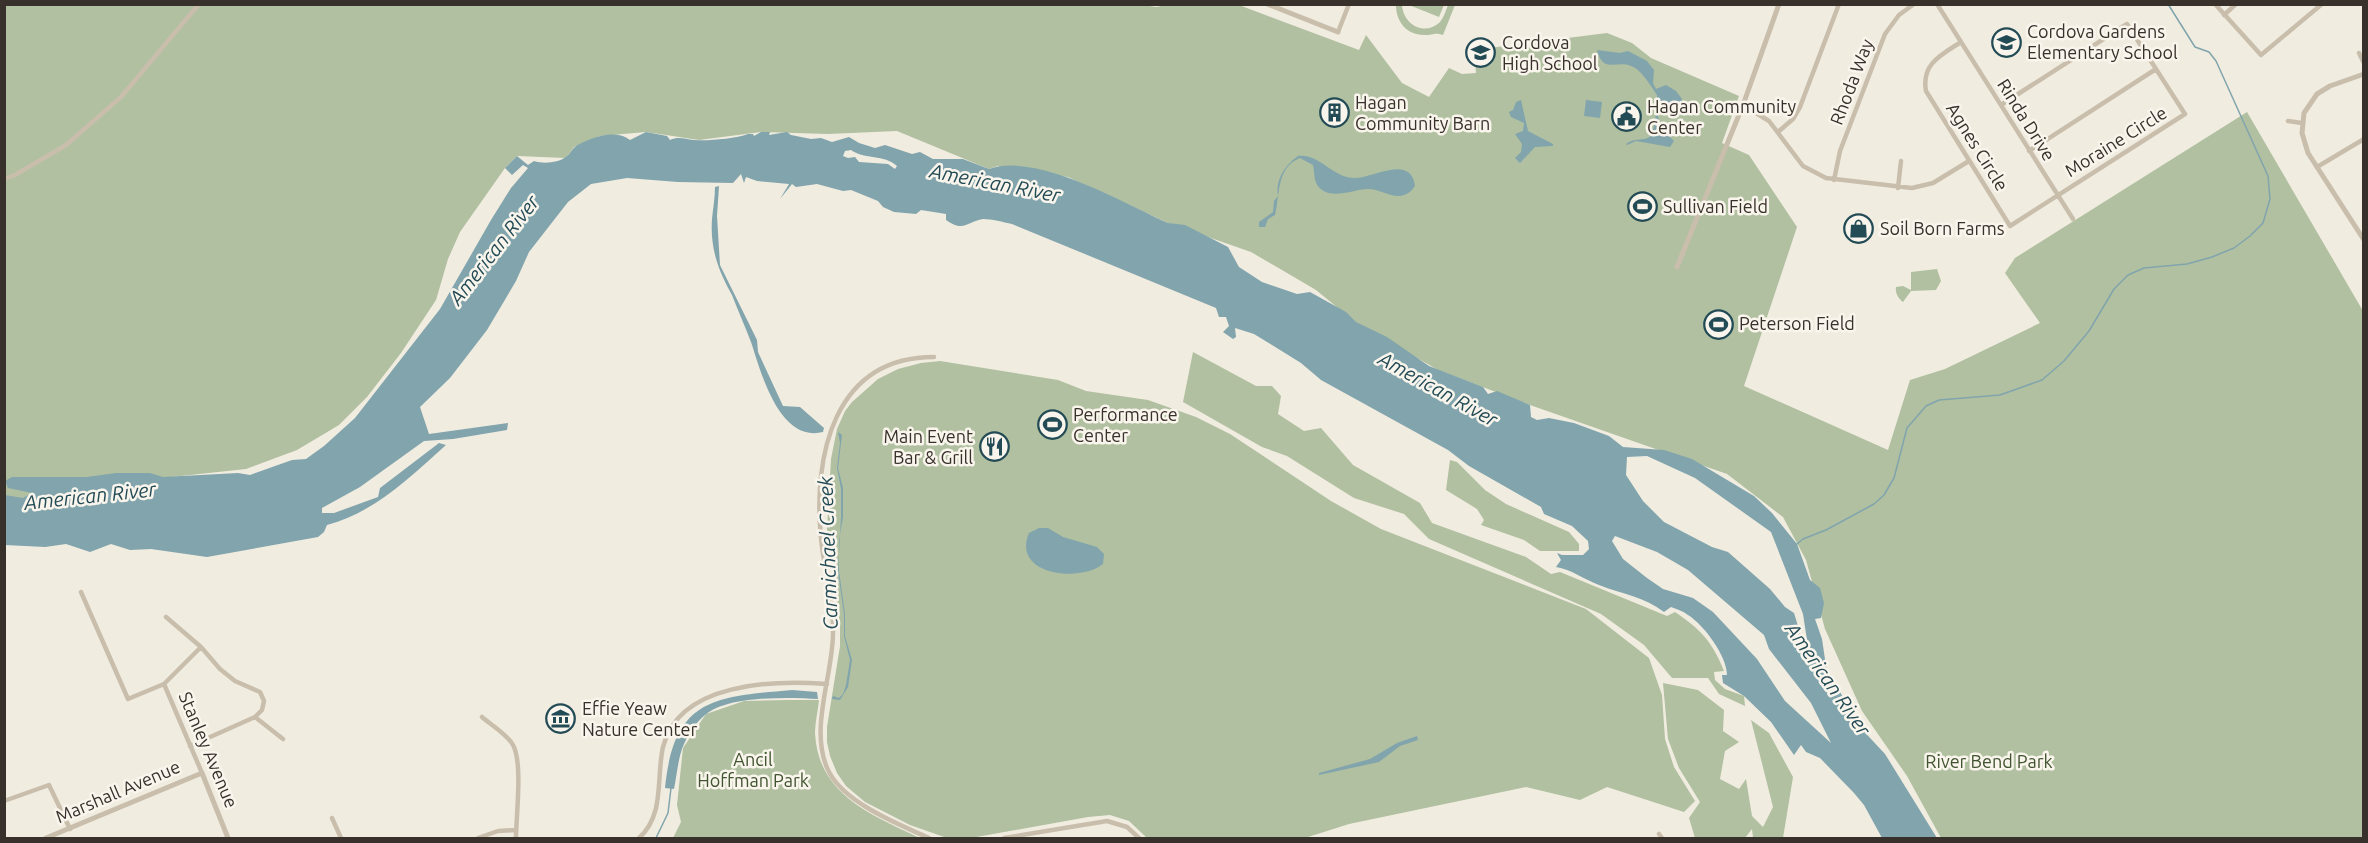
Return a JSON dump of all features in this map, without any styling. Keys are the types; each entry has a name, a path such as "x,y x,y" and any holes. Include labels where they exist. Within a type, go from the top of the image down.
{"street":[{"path":"4,179 54,154 82,132 121,97 199,4"},
{"path":"1267,4 1338,32 1349,4"},
{"path":"1677,267 1743,105 1779,4"},
{"path":"1778,132 1793,119 1800,107 1839,4"},
{"name":"Rhoda Way","path":"1834,180 1838,158 1885,34 1899,15 1914,4"},
{"name":"Rinda Drive","path":"1937,4 2073,219"},
{"path":"2215,4 2261,55 2322,4"},
{"path":"2224,15 2236,4"},
{"name":"Moraine Circle","path":"2001,105 2127,24 2185,114 2058,195"},
{"name":"Agnes Circle","path":"1961,42 1931,64 1926,73 1925,84 1928,95 2010,226 2058,195"},
{"path":"2359,53 2364,63"},
{"path":"2030,151 2156,69"},
{"path":"2364,74 2321,91 2310,103 2302,123 2304,143 2364,240"},
{"path":"1743,105 1763,116 1803,166 1815,175 1834,180 1912,189 1933,183 1969,161"},
{"path":"2288,121 2302,123"},
{"path":"2317,167 2364,140"},
{"path":"1898,188 1901,161"},
{"path":"929,838 857,802 836,783 825,761 821,743 832,651 833,614 819,520 820,488 828,435 842,404 869,377 904,360 934,357"},
{"name":"Stanley Avenue","path":"81,592 128,699 164,684 228,838"},
{"path":"166,618 201,647 227,675 262,694 263,707 255,717 190,746"},
{"path":"164,684 201,647"},
{"path":"639,838 655,815 664,744 675,724 691,707 715,693 737,688 802,682 827,684"},
{"path":"255,717 283,739"},
{"path":"482,717 513,745 518,780 516,838"},
{"name":"Marshall Avenue","path":"46,838 202,773"},
{"path":"4,801 49,784 70,829"},
{"path":"332,818 341,838"},
{"path":"1004,838 1107,821 1127,827 1139,838"},
{"path":"478,838 498,831 516,830"}],"green space":[{"name":"River Bend Park","path":"1137,4 1156,7 1172,4 1239,5 1359,50 1366,35 1402,83 1429,97 1449,68 1462,74 1476,73 1474,50 1607,33 1632,43 1651,58 1739,96 1722,143 1749,155 1797,227 1744,386 1888,450 1910,380 1945,369 2040,323 2005,273 2015,258 2247,112 2363,311 2363,838 1941,838 1907,776 1862,711 1825,629 1806,560 1783,517 1727,474 1438,370 1355,322 1316,290 1251,252 1168,223 1068,177 998,166 989,169 897,131 828,134 761,132 699,140 646,132 600,136 574,147 566,158 517,156 505,168 460,232 448,259 436,300 401,353 367,397 339,425 297,450 246,469 143,480 5,502 4,5"},
{"path":"1396,5 1402,5 1403,12 1410,23 1427,28 1440,22 1448,5 1455,5 1443,35 1424,35 1412,33 1403,26 1396,11"},
{"path":"1409,5 1444,5 1439,17"},
{"path":"1937,269 1941,281 1936,290 1911,291 1903,302 1898,297 1896,287 1903,286 1911,290 1911,272"},
{"path":"1193,352 1256,386 1272,386 1281,396 1278,414 1304,431 1321,428 1353,465 1420,503 1432,523 1526,557 1551,574 1560,572 1667,616 1675,612 1699,631 1710,644 1724,671 1714,672 1715,680 1725,689 1744,696 1745,706 1719,694 1708,678 1672,678 1644,645 1601,614 1429,539 1404,514 1354,498 1287,456 1262,447 1183,402"},
{"path":"940,361 1058,380 1086,391 1148,400 1196,417 1230,434 1331,501 1381,529 1586,609 1649,658 1662,695 1665,739 1674,767 1695,801 1684,812 1607,787 1580,800 1526,787 1349,824 1305,838 1147,838 1129,821 1110,815 971,838 947,838 910,825 865,802 846,786 837,773 827,742 827,727 840,646 840,626 827,529 831,459 837,429 852,402 878,379 898,369"},
{"path":"1450,460 1457,462 1485,490 1506,504 1569,532 1579,544 1579,551 1540,551 1524,540 1481,525 1484,520 1477,509 1446,490"},
{"path":"1663,683 1698,690 1724,710 1723,731 1739,742 1725,751 1720,779 1739,789 1746,779 1752,816 1763,827 1773,807 1751,720 1769,733 1793,777 1783,838 1753,838 1752,829 1745,838 1695,838 1689,818 1700,802 1679,768 1668,739"},
{"name":"Ancil Hoffman Park","path":"819,700 815,733 818,754 826,772 837,787 866,811 920,838 673,838 681,822 677,805 683,748 706,714 744,701"}],"water":[{"path":"1597,50 1620,53 1628,51 1647,61 1654,70 1653,83 1656,89 1666,85 1676,91 1682,99 1681,102 1663,107 1658,116 1660,127 1674,141 1670,147 1636,141 1626,144 1651,136 1655,123 1657,95 1646,78 1635,68 1606,64"},
{"path":"1521,100 1528,131 1553,146 1535,147 1520,163 1515,158 1521,152 1522,144 1515,134 1523,131 1524,123 1511,117 1509,112 1513,110 1516,102"},
{"path":"1586,100 1602,102 1600,118 1584,116"},
{"name":"American River","path":"646,132 667,136 670,140 679,138 713,140 748,134 754,136 761,132 770,132 769,135 787,132 791,135 811,139 821,138 832,142 849,137 875,148 885,145 912,154 920,152 933,159 963,159 989,169 1009,166 1031,167 1055,173 1080,182 1168,223 1185,225 1228,247 1239,267 1262,282 1297,294 1310,292 1346,312 1356,322 1387,337 1429,366 1483,387 1488,394 1497,391 1530,405 1531,417 1537,420 1549,418 1574,423 1609,436 1623,447 1664,450 1692,459 1754,496 1772,513 1797,544 1810,580 1820,588 1824,603 1821,618 1815,619 1822,639 1826,666 1858,725 1885,754 1937,838 1882,838 1864,805 1820,758 1806,752 1801,745 1794,755 1771,722 1744,696 1723,683 1722,675 1727,675 1719,650 1701,626 1686,614 1671,607 1664,612 1641,599 1556,567 1561,560 1557,553 1583,555 1589,549 1588,541 1572,526 1544,514 1541,507 1469,466 1448,450 1321,380 1301,363 1254,334 1235,328 1236,337 1233,339 1223,332 1229,326 1226,317 1219,317 1216,308 1012,224 983,219 957,226 946,220 946,214 921,210 916,214 894,212 883,207 878,201 851,190 843,191 817,184 796,187 792,184 780,199 789,184 757,181 746,177 744,183 741,174 733,183 627,178 591,184 568,202 529,252 516,281 487,330 450,378 420,407 429,434 508,423 507,430 453,439 424,441 360,487 322,508 322,513 334,513 378,497 380,488 439,443 446,445 391,493 361,512 327,525 318,537 207,557 151,549 130,550 111,544 90,552 66,544 45,547 5,545 5,495 23,498 32,493 8,488 5,481 12,477 87,477 116,473 150,473 163,477 238,473 250,475 292,460 306,459 355,418 440,309 491,220 511,188 528,168 523,165 512,175 505,168 517,156 528,165 534,161 559,161 576,146 595,137 617,135 630,140","holes":["851,150 892,162 897,166 895,169 888,164 859,162 855,157 843,156 845,151","1647,456 1695,478 1771,532 1803,614 1807,640 1802,639 1794,613 1728,552 1712,547 1664,522 1643,501 1626,475 1627,457","1615,536 1657,552 1688,570 1764,635 1769,649 1811,703 1831,743 1785,701 1757,659 1713,612 1693,598 1663,589 1647,578 1623,559 1612,541"]},
{"path":"1298,156 1306,156 1346,177 1361,177 1398,169 1406,171 1412,176 1415,186 1405,195 1400,196 1368,189 1339,194 1327,193 1317,185 1313,165 1300,158 1287,168 1280,183 1278,196 1278,184 1282,173"},
{"path":"719,186 717,216 720,265 757,340 758,352 783,406 800,407 824,428 823,432 808,433 795,427 774,402 767,387 749,336 719,268 714,249 712,219 715,187"},
{"path":"1278,196 1275,215 1268,219 1265,227 1259,227 1259,222 1273,212 1274,201"},
{"path":"838,432 842,435 838,468 843,488 843,517 840,535 841,489 837,468 840,443"},
{"path":"1039,528 1048,528 1063,537 1097,547 1104,554 1103,564 1092,570 1065,574 1038,566 1030,558 1026,547 1029,533"},
{"path":"839,553 845,614 845,636 852,660 848,687 840,700 832,699 833,696 839,698 843,694 850,660 844,636 844,615 838,571"},
{"path":"792,690 817,692 818,699 746,700 719,707 705,715 694,726 684,744 674,789 665,788 670,758 678,736 689,719 703,708 720,700"},
{"path":"1417,736 1418,740 1400,746 1379,762 1319,775 1319,773 1370,759 1397,743"}],"waterway":[{"path":"1797,544 1874,504 1884,495 1894,478 1907,428 1926,406 1939,400 2000,395 2042,380 2064,361 2089,331 2114,289 2128,275 2144,268 2187,264 2212,257 2234,248 2263,223 2270,199 2268,176 2216,61 2209,52 2195,47 2168,4"},
{"name":"Carmichael Creek","path":"656,838 668,813 671,788"}],"place":[{"name":"Cordova Gardens Elementary School","path":"2006,42"},
{"name":"Cordova High School","path":"1481,53"},
{"name":"Hagan Community Barn","path":"1334,113"},
{"name":"Hagan Community Center","path":"1626,117"},
{"name":"Sullivan Field","path":"1642,207"},
{"name":"Soil Born Farms","path":"1859,229"},
{"name":"Peterson Field","path":"1718,324"},
{"name":"Performance Center","path":"1052,425"},
{"name":"Main Event Bar & Grill","path":"994,447"},
{"name":"Effie Yeaw Nature Center","path":"561,719"}]}
